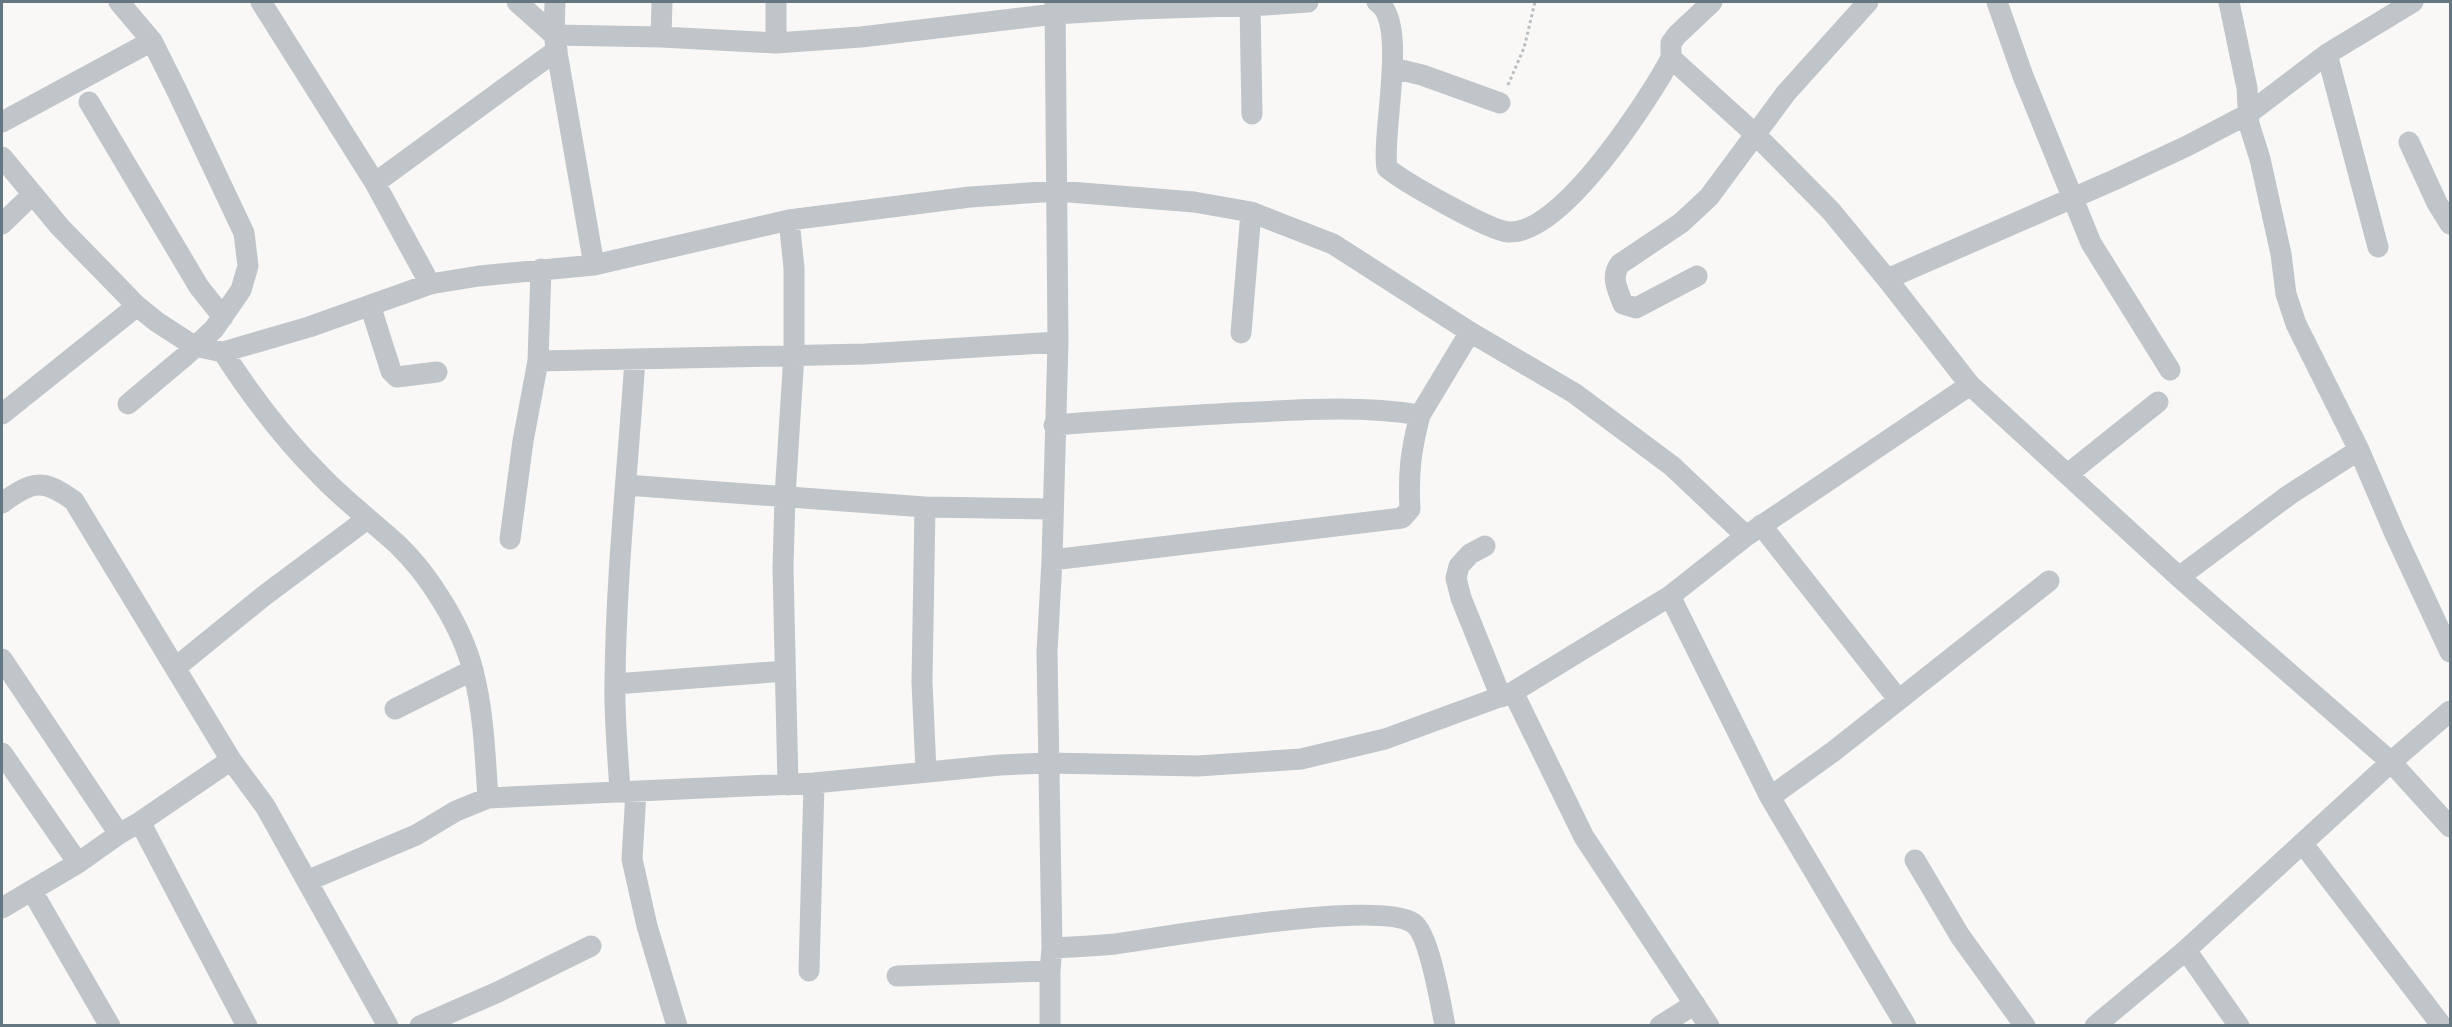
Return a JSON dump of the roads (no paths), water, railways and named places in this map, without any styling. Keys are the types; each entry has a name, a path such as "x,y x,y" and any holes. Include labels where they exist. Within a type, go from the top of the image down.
{"street":[{"path":"118,2 153,41 244,233 248,266 241,290 223,317 195,346 128,404"},
{"path":"261,2 375,183 430,284"},
{"path":"517,2 555,43"},
{"path":"555,2 555,43 594,264"},
{"path":"661,37 662,2"},
{"path":"776,2 776,43"},
{"path":"375,183 555,43 661,37 776,43 861,37 1055,8 1308,2"},
{"path":"1377,2 1386,10 1391,31 1393,68 1385,146 1387,168 1400,179 1488,225 1508,232 1529,229 1557,209 1581,186 1653,90 1671,58 1671,43 1712,2"},
{"path":"1697,276 1636,308 1623,304 1615,282 1615,271 1620,264 1681,224 1709,197 1786,93 1868,2"},
{"path":"1997,2 2023,76 2091,243 2170,370"},
{"path":"2229,2 2247,88 2248,124 2260,159 2281,254 2286,294 2296,324 2359,450 2395,534 2451,652"},
{"path":"1887,279 2187,146 2248,114 2327,54 2413,2"},
{"path":"1250,5 1252,114"},
{"path":"1050,1026 1052,948 1047,652 1058,342 1055,8"},
{"path":"2,122 153,41"},
{"path":"2327,54 2378,247"},
{"path":"1671,58 1755,134 1831,211 1970,385 2179,577 2391,762 2451,827"},
{"path":"1393,68 1422,75 1500,103"},
{"path":"88,102 200,287 223,317"},
{"path":"2409,142 2437,202 2451,224"},
{"path":"2,157 92,261 137,306 157,322 195,346 223,352 309,327 430,284 594,264 789,220 970,196 1057,191 1194,202 1251,212 1333,244 1470,332 1574,393 1672,466 1754,531 1898,699"},
{"path":"2,224 33,194"},
{"path":"1241,333 1251,212"},
{"path":"788,785 783,568 794,354 794,268 789,220"},
{"path":"510,539 523,441 538,360 541,269"},
{"path":"370,305 392,371 397,377 437,372"},
{"path":"2,414 137,306"},
{"path":"1052,560 1402,518 1410,509 1408,476 1420,415 1470,332"},
{"path":"538,360 865,354 1058,342"},
{"path":"223,352 261,409 322,477 398,545 424,576 456,626 473,670 483,726 488,798"},
{"path":"634,359 626,485 619,550 615,684 628,792 632,858 647,927 677,1026"},
{"path":"307,881 416,835 456,812 488,798 788,785 926,771 1048,763 1198,766 1301,759 1385,739 1507,695 1670,596 1754,531 1970,385"},
{"path":"2068,474 2158,402"},
{"path":"1054,425 1317,409 1378,410 1420,415"},
{"path":"2179,577 2289,495 2359,450"},
{"path":"2,503 20,490 37,484 56,487 74,501 231,760 265,806 388,1026"},
{"path":"626,485 925,507 1053,509"},
{"path":"925,507 921,682 926,771"},
{"path":"175,668 265,595 367,519"},
{"path":"1485,546 1470,554 1459,566 1455,578 1465,608 1507,695 1584,837 1709,1026"},
{"path":"1770,797 1834,751 2049,581"},
{"path":"1670,596 1770,797 1906,1026"},
{"path":"2,659 119,834"},
{"path":"395,709 473,670"},
{"path":"615,684 785,670"},
{"path":"2095,1026 2186,950 2391,762 2451,711"},
{"path":"2,753 78,863"},
{"path":"2,908 78,863 231,760"},
{"path":"810,971 814,783"},
{"path":"140,822 247,1026"},
{"path":"2303,844 2435,1023"},
{"path":"1916,860 1960,936 2025,1026"},
{"path":"32,891 110,1026"},
{"path":"1052,948 1113,944 1328,916 1357,914 1400,918 1412,922 1420,929 1425,941 1445,1026"},
{"path":"420,1026 498,992 591,946"},
{"path":"2186,950 2239,1026"},
{"path":"897,976 1050,971"},
{"path":"1660,1026 1695,1004"}]}
